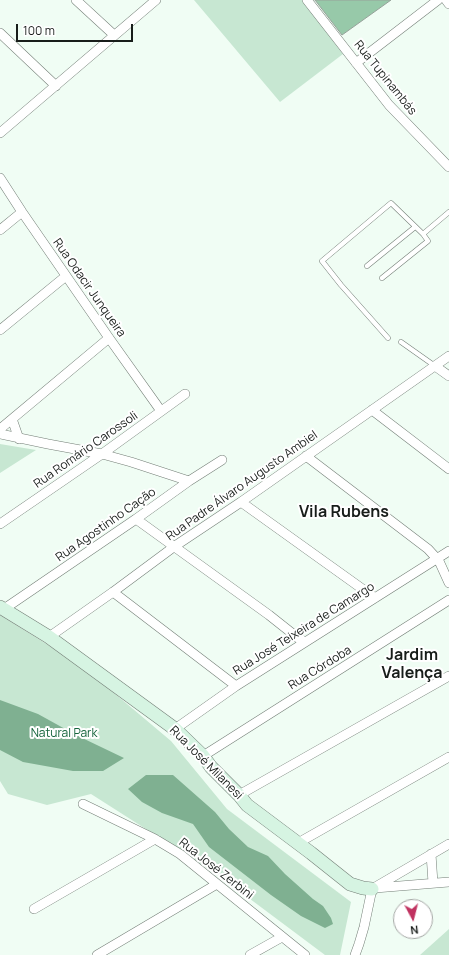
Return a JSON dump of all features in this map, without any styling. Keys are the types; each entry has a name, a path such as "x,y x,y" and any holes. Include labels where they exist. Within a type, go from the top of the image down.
{"street":[{"path":"76,0 114,35"},
{"path":"0,134 156,0"},
{"name":"Rua Tupinambás","path":"307,0 389,105 449,166"},
{"path":"356,63 438,0"},
{"path":"446,0 449,4"},
{"path":"0,33 56,86"},
{"name":"Rua Odacir Junqueira","path":"0,178 66,276 161,411"},
{"path":"0,230 22,212"},
{"path":"0,330 66,276"},
{"path":"0,429 109,338"},
{"name":"Rua Padre Álvaro Augusto Ambiel","path":"50,637 175,546 241,502 449,356"},
{"path":"435,366 449,376"},
{"name":"Rua Romário Carossoli","path":"0,524 102,454 185,394"},
{"path":"372,410 449,469"},
{"path":"12,419 19,439"},
{"path":"0,434 19,439 102,454 189,481"},
{"path":"306,456 419,541 437,558 449,583"},
{"name":"Rua Agostinho Cação","path":"2,608 222,460"},
{"path":"241,502 375,598"},
{"path":"136,519 305,642"},
{"name":"Rua José Teixeira de Camargo","path":"175,729 236,686 449,551"},
{"path":"113,592 236,686"},
{"name":"Rua Córdoba","path":"203,756 449,600"},
{"name":"Rua José Milanesi","path":"2,608 50,637 175,729 203,756 211,767 247,805 350,884 372,889"},
{"path":"239,795 449,676"},
{"path":"298,843 449,757"},
{"name":"Rua José Zerbini","path":"83,804 168,846 190,861 305,955"},
{"path":"34,909 155,839"},
{"path":"355,955 364,927 372,889 449,844"},
{"path":"431,854 433,883"},
{"path":"372,889 449,882"},
{"path":"97,955 217,884"},
{"path":"250,955 282,937"}],"lane":[{"path":"382,278 428,241 423,234 391,203 322,261 388,338"},
{"path":"423,234 449,212"},
{"path":"367,266 415,227"},
{"path":"401,342 435,366"}],"green space":[{"path":"194,0 303,0 343,54 280,102"},
{"path":"0,444 36,450 0,473"},
{"name":"Natural Park","path":"0,615 53,648 101,682 171,741 227,809 351,902 340,955 325,955 218,875 91,794 47,805 8,794 0,781"},
{"path":"449,929 449,955 420,955"}],"shaded area":[{"path":"0,700 38,714 76,735 124,758 103,771 73,771 23,762 0,750"},
{"path":"146,775 173,775 215,812 229,829 248,847 268,856 285,874 323,906 333,924 325,928 301,916 271,895 209,847 193,824 162,813 142,802 128,789"}],"building":[{"path":"315,0 391,0 342,35"}],"district":[{"name":"Vila Rubens","path":"344,513"},
{"name":"Jardim Valença","path":"412,665"}]}
